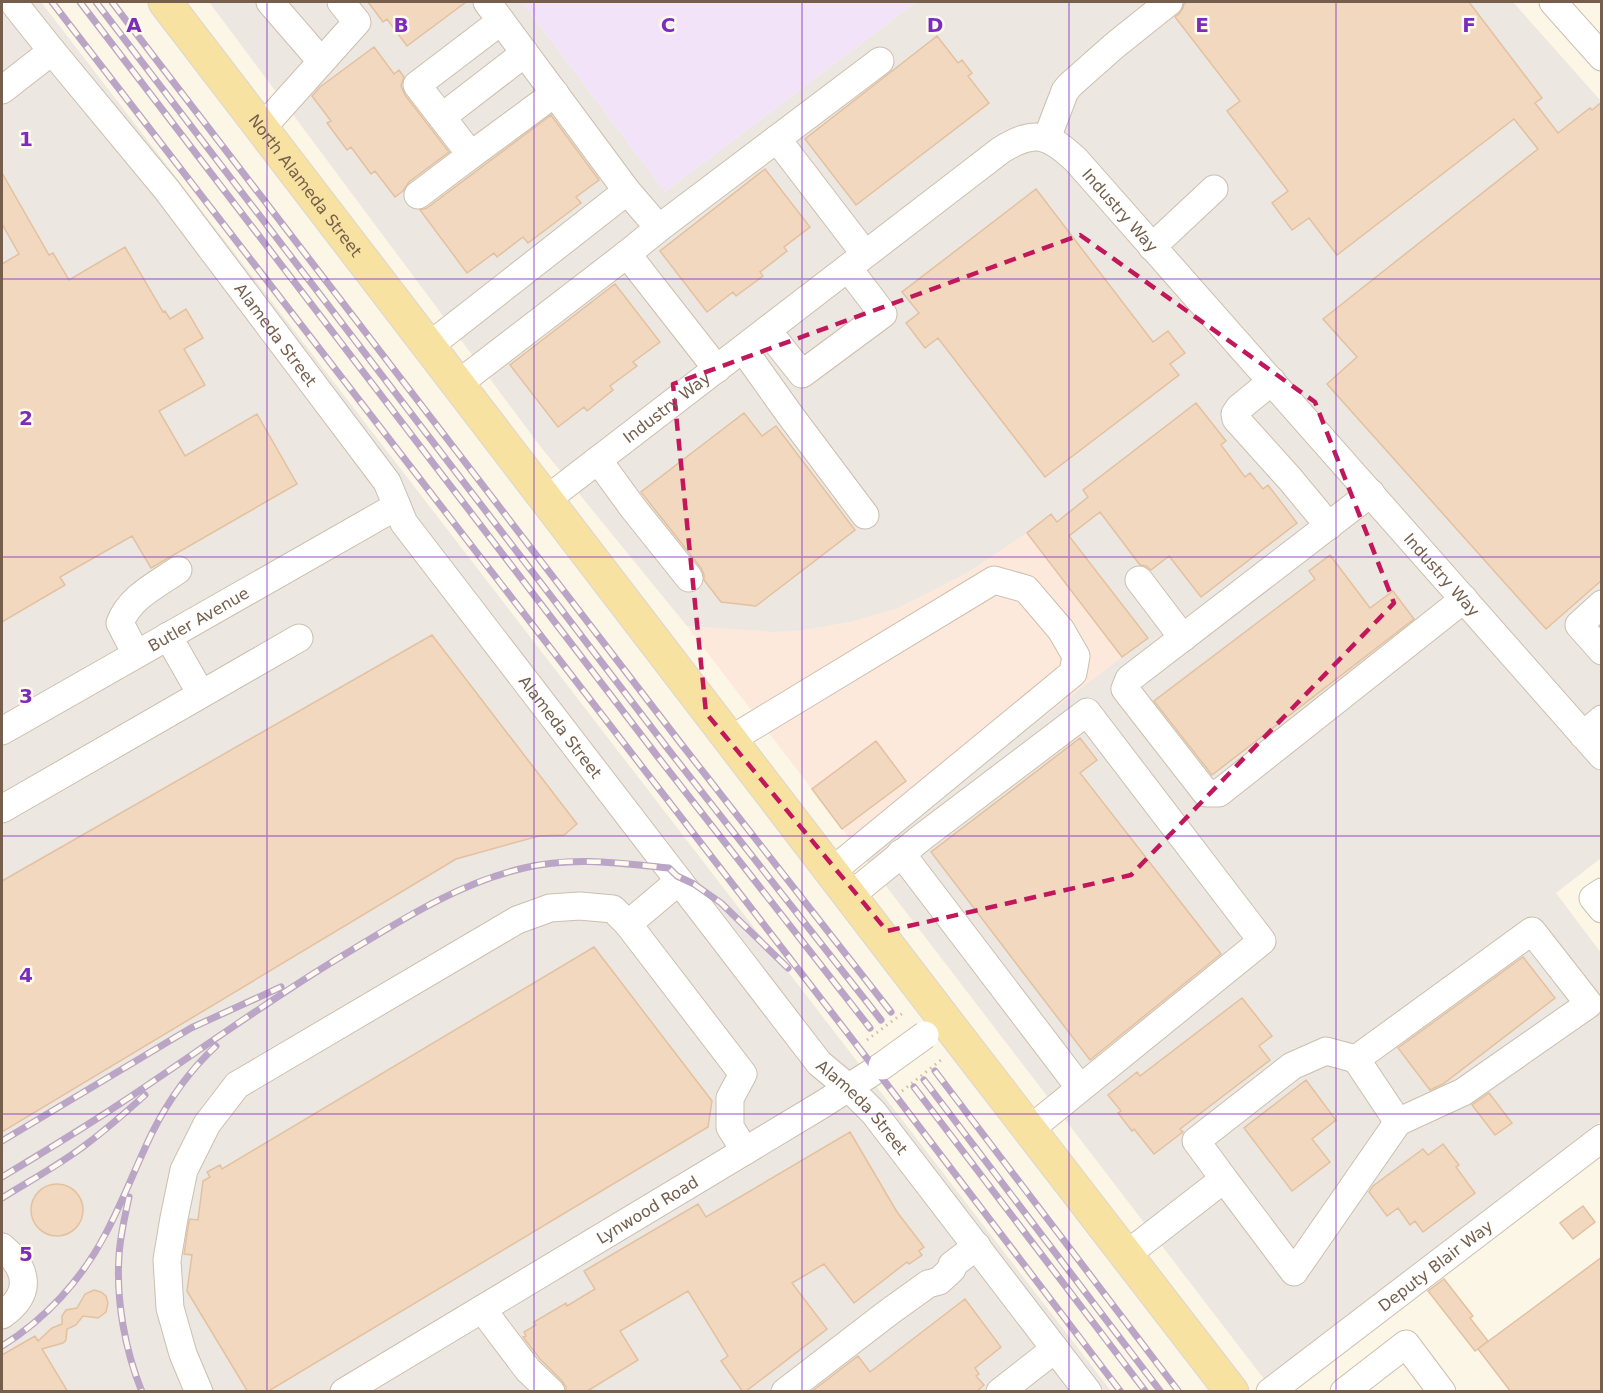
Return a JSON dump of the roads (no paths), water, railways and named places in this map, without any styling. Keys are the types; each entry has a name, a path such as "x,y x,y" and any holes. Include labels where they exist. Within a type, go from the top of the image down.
{"main road":[{"name":"North Alameda Street","path":"165,2 444,366"},
{"path":"444,366 841,884 935,1028 1029,1130 1232,1392"}],"street":[{"path":"2,90 52,51 13,2"},
{"path":"270,2 321,62"},
{"path":"262,128 357,22 341,2"},
{"path":"1047,138 1065,92 1070,85 1169,2"},
{"path":"1553,2 1602,57"},
{"path":"471,155 417,85 494,11 627,191 659,228"},
{"name":"Alameda Street","path":"52,51 167,190 387,482 404,523 819,1063 874,1113 1055,1349 1083,1390"},
{"path":"442,117 525,53"},
{"path":"444,366 627,255 659,228 880,61"},
{"path":"418,195 555,93"},
{"name":"Industry Way","path":"546,500 1001,150 1016,141 1047,138 1062,147 1076,160 1464,599 1592,727 1602,756"},
{"path":"767,330 802,374 883,314 856,261 777,139"},
{"path":"1152,247 1214,189"},
{"path":"444,366 627,191"},
{"path":"627,255 717,369"},
{"path":"743,349 865,515"},
{"path":"1272,381 1239,408 1235,414 1236,419 1329,525"},
{"path":"598,460 689,578"},
{"path":"1371,493 1129,679 1125,689 1206,793 1220,793 1464,599"},
{"name":"Butler Avenue","path":"2,731 397,506"},
{"path":"136,654 120,623 123,614 139,596 177,570"},
{"path":"730,740 994,580 1026,590 1061,630 1076,656 1073,673 841,884"},
{"path":"1139,580 1183,638"},
{"path":"1602,604 1579,625 1602,651"},
{"path":"168,636 201,694"},
{"path":"2,809 300,638"},
{"path":"841,884 901,854 1087,712 1262,941 1029,1130"},
{"path":"901,854 1080,1088"},
{"path":"628,924 679,881"},
{"path":"1602,892 1593,898 1602,909"},
{"path":"199,1392 183,1354 170,1308 167,1260 184,1170 207,1125 237,1085 517,920 550,908 580,906 613,909 628,924 743,1074 730,1098 729,1127 745,1151"},
{"path":"1356,1059 1532,931 1589,1004 1463,1092 1398,1122 1294,1272 1196,1141 1292,1066 1326,1051 1356,1059 1398,1122"},
{"name":"Lynwood Road","path":"344,1392 849,1088 935,1028"},
{"name":"Deputy Blair Way","path":"1270,1392 1602,1138"},
{"path":"1126,1255 1224,1179"},
{"path":"784,1392 928,1284 934,1273 948,1263 952,1265 977,1246"},
{"path":"2,1247 22,1271 24,1288 12,1308 2,1315"},
{"path":"482,1309 528,1370 551,1392"},
{"path":"1344,1392 1406,1344 1442,1392"},
{"path":"1000,1392 1055,1349"}],"railway":[{"path":"52,2 876,1070 1121,1392"},
{"path":"80,2 658,757 870,1028"},
{"path":"96,2 668,749 881,1020"},
{"path":"112,2 679,741 891,1012"},
{"path":"2,1177 106,1113 282,994 382,932 450,894 524,868 578,861 669,868 677,876 694,884 721,903 788,968"},
{"path":"2,1141 191,1028 281,987"},
{"path":"2,1346 48,1311 86,1266 112,1221 165,1109 180,1086 216,1046"},
{"path":"935,1071 1179,1392"},
{"path":"924,1080 1161,1392"},
{"path":"914,1087 1146,1392"},
{"path":"2,1198 78,1151 145,1095"},
{"path":"129,1197 118,1273 120,1308 126,1342 142,1392"}]}
